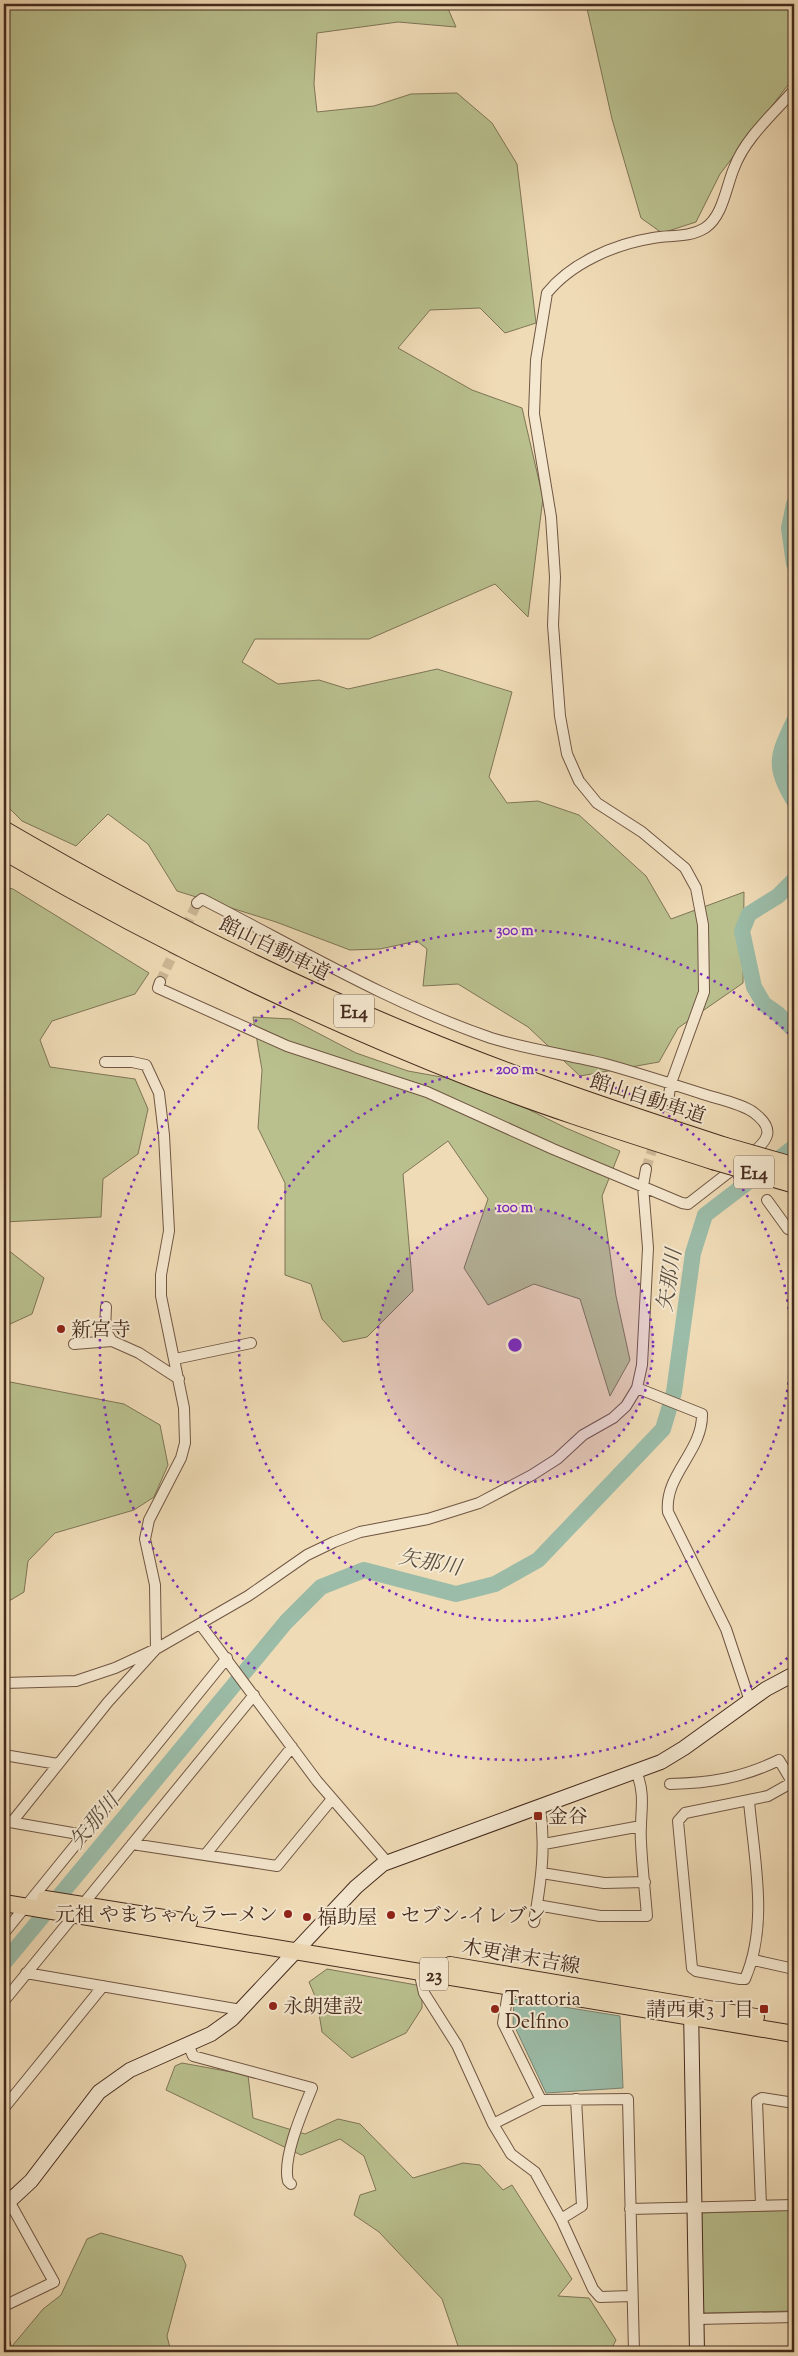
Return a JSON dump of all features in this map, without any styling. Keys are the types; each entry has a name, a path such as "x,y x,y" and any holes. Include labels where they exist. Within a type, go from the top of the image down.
{"highway":[{"name":"館山自動車道","path":"4,831 144,909 339,1004 480,1063 719,1153 794,1178"},
{"name":"館山自動車道","path":"4,850 136,924 333,1019 474,1078 605,1126 719,1153"}],"main road":[{"name":"木更津末吉線","path":"4,1892 29,1902"},
{"name":"木更津末吉線","path":"4,1903 29,1902 302,1946 691,2012 794,2034"},
{"name":"木更津末吉線","path":"302,1946 418,1971 509,1987 691,2012 794,2023"}],"street":[{"path":"668,1100 671,1083 704,992 703,925 696,888 685,868 642,832 597,803 579,781 567,754 560,716 553,625 555,577 551,517 534,414 536,360 547,294 552,287 570,271 615,248 653,238 685,235 705,228 714,221 734,166 743,150 794,90"},
{"path":"160,982 158,988 236,1025 318,1058 361,1069 427,1092 688,1204 758,1149 767,1138 766,1124 751,1111 671,1083 608,1065 517,1046 442,1020 357,982 294,946 202,899 197,903"},
{"path":"8,1821 58,1764 108,1702 156,1649 155,1585 146,1539 150,1520 181,1458 185,1443 184,1408 161,1296 161,1275 169,1230 164,1135 159,1093 146,1065 132,1062 106,1062"},
{"path":"4,1683 76,1682 116,1668 156,1649 200,1624 248,1596 307,1555 334,1542 360,1532 428,1519 466,1507 532,1476 557,1460 583,1435 613,1418 626,1406 637,1388 642,1365 648,1248 643,1186 646,1169"},
{"path":"767,1200 788,1229 794,1231"},
{"path":"106,1307 105,1330 112,1341"},
{"path":"74,1344 112,1341 139,1353 179,1378"},
{"path":"175,1359 251,1343"},
{"path":"637,1388 702,1414 702,1430 676,1479 669,1500 668,1512 726,1629 750,1701"},
{"path":"200,1624 332,1799 387,1862"},
{"path":"4,1933 229,1661"},
{"path":"4,2306 54,2282 6,2204 36,2175 99,2092 146,2061 188,2044 220,2028 241,2010 356,1887 387,1862 636,1772 674,1755 750,1701 794,1674"},
{"path":"4,2001 252,1693"},
{"path":"206,1854 292,1747"},
{"path":"4,1756 58,1764"},
{"path":"670,1784 707,1784 752,1773 779,1760 794,1783 768,1796 685,1813 678,1821 692,1968 696,1971 745,1979 754,1960 759,1914 748,1801"},
{"path":"537,1905 600,1916 648,1916 641,1826 643,1796 641,1783 636,1772"},
{"path":"132,1844 277,1866 332,1799"},
{"path":"534,1922 542,1873 544,1844 540,1807"},
{"path":"8,1821 84,1835"},
{"path":"544,1844 641,1826"},
{"path":"542,1873 604,1883 645,1882"},
{"path":"754,1960 794,1969"},
{"path":"418,1971 424,1993 457,2045 493,2124 511,2154 535,2172 561,2219 593,2289 600,2297 632,2296"},
{"path":"26,1973 241,2010"},
{"path":"4,2108 103,1986"},
{"path":"509,1987 503,2023 541,2100"},
{"path":"691,2012 697,2352"},
{"path":"188,2044 193,2056 312,2088 294,2130 287,2170 288,2181 291,2184"},
{"path":"760,2206 757,2101 762,2098 794,2103"},
{"path":"561,2219 582,2206 576,2099"},
{"path":"493,2124 541,2100 628,2099 634,2352"},
{"path":"630,2209 794,2205"},
{"path":"696,2319 794,2317"},
{"path":"4,2340 7,2352"}],"shaded area":[{"path":"4,4 446,4 456,27 398,22 317,33 314,84 317,112 374,106 411,94 457,93 492,123 517,164 536,323 505,333 480,308 430,310 398,348 472,390 522,408 543,498 528,617 495,584 369,639 255,639 242,662 278,684 319,680 348,689 437,669 512,692 489,777 507,803 538,801 579,815 646,876 671,919 744,892 743,983 678,1028 659,1062 580,1076 528,1027 458,984 423,986 427,949 417,941 380,949 350,950 276,922 177,891 148,844 108,814 76,846 22,821 4,803"},
{"path":"586,4 794,4 794,77 720,174 696,222 662,233 641,218 612,119"},
{"path":"4,887 13,889 149,973 135,994 52,1021 40,1040 50,1067 135,1079 148,1109 138,1154 103,1179 101,1217 4,1222"},
{"path":"253,1017 291,1019 356,1053 408,1071 475,1083 566,1128 620,1151 602,1196 616,1296 630,1360 610,1396 580,1299 534,1284 488,1305 464,1268 488,1199 448,1141 403,1174 413,1291 367,1337 343,1342 322,1319 311,1284 285,1275 285,1183 258,1128 262,1070"},
{"path":"4,1247 44,1278 32,1314 8,1325 5,1381 124,1404 160,1425 168,1465 154,1497 134,1510 55,1533 28,1561 24,1592 4,1604"},
{"path":"327,1969 422,1986 422,2008 406,2033 352,2058 322,2032 317,2001 309,1982"},
{"path":"514,1999 620,2016 623,2088 546,2093 513,2023"},
{"path":"182,2063 248,2075 253,2118 305,2134 338,2119 360,2124 413,2178 463,2163 480,2165 503,2190 512,2185 572,2279 558,2296 589,2298 616,2340 610,2352 460,2352 442,2299 379,2232 354,2215 360,2195 376,2190 364,2156 340,2139 301,2155 166,2090 175,2066"},
{"path":"794,2210 794,2311 702,2313 700,2213"},
{"path":"101,2233 182,2256 186,2265 167,2336 171,2352 14,2352 13,2345 43,2309 61,2295 87,2239"}],"waterway":[{"name":"矢那川","path":"794,504 789,528 794,564"},
{"name":"矢那川","path":"794,721 784,744 780,761 783,778 794,801"},
{"name":"矢那川","path":"794,880 778,896 749,914 742,931 754,987 764,1004 777,1013 794,1030"},
{"name":"矢那川","path":"4,1963 286,1622 321,1587 364,1570 456,1594 495,1584 538,1560 663,1429 674,1392 693,1253 705,1215 794,1147"}],"tunnel":[{"path":"160,982 197,903"},
{"path":"646,1169 668,1100"}],"place":[{"name":"新宮寺","path":"61,1329"},
{"name":"金谷","path":"538,1816"},
{"name":"元祖 やまちゃんラーメン","path":"288,1914"},
{"name":"セブン-イレブン","path":"391,1915"},
{"name":"福助屋","path":"307,1917"},
{"name":"永朗建設","path":"273,2006"},
{"name":"Trattoria Delfino","path":"495,2009"},
{"name":"請西東3丁目","path":"764,2009"}]}
